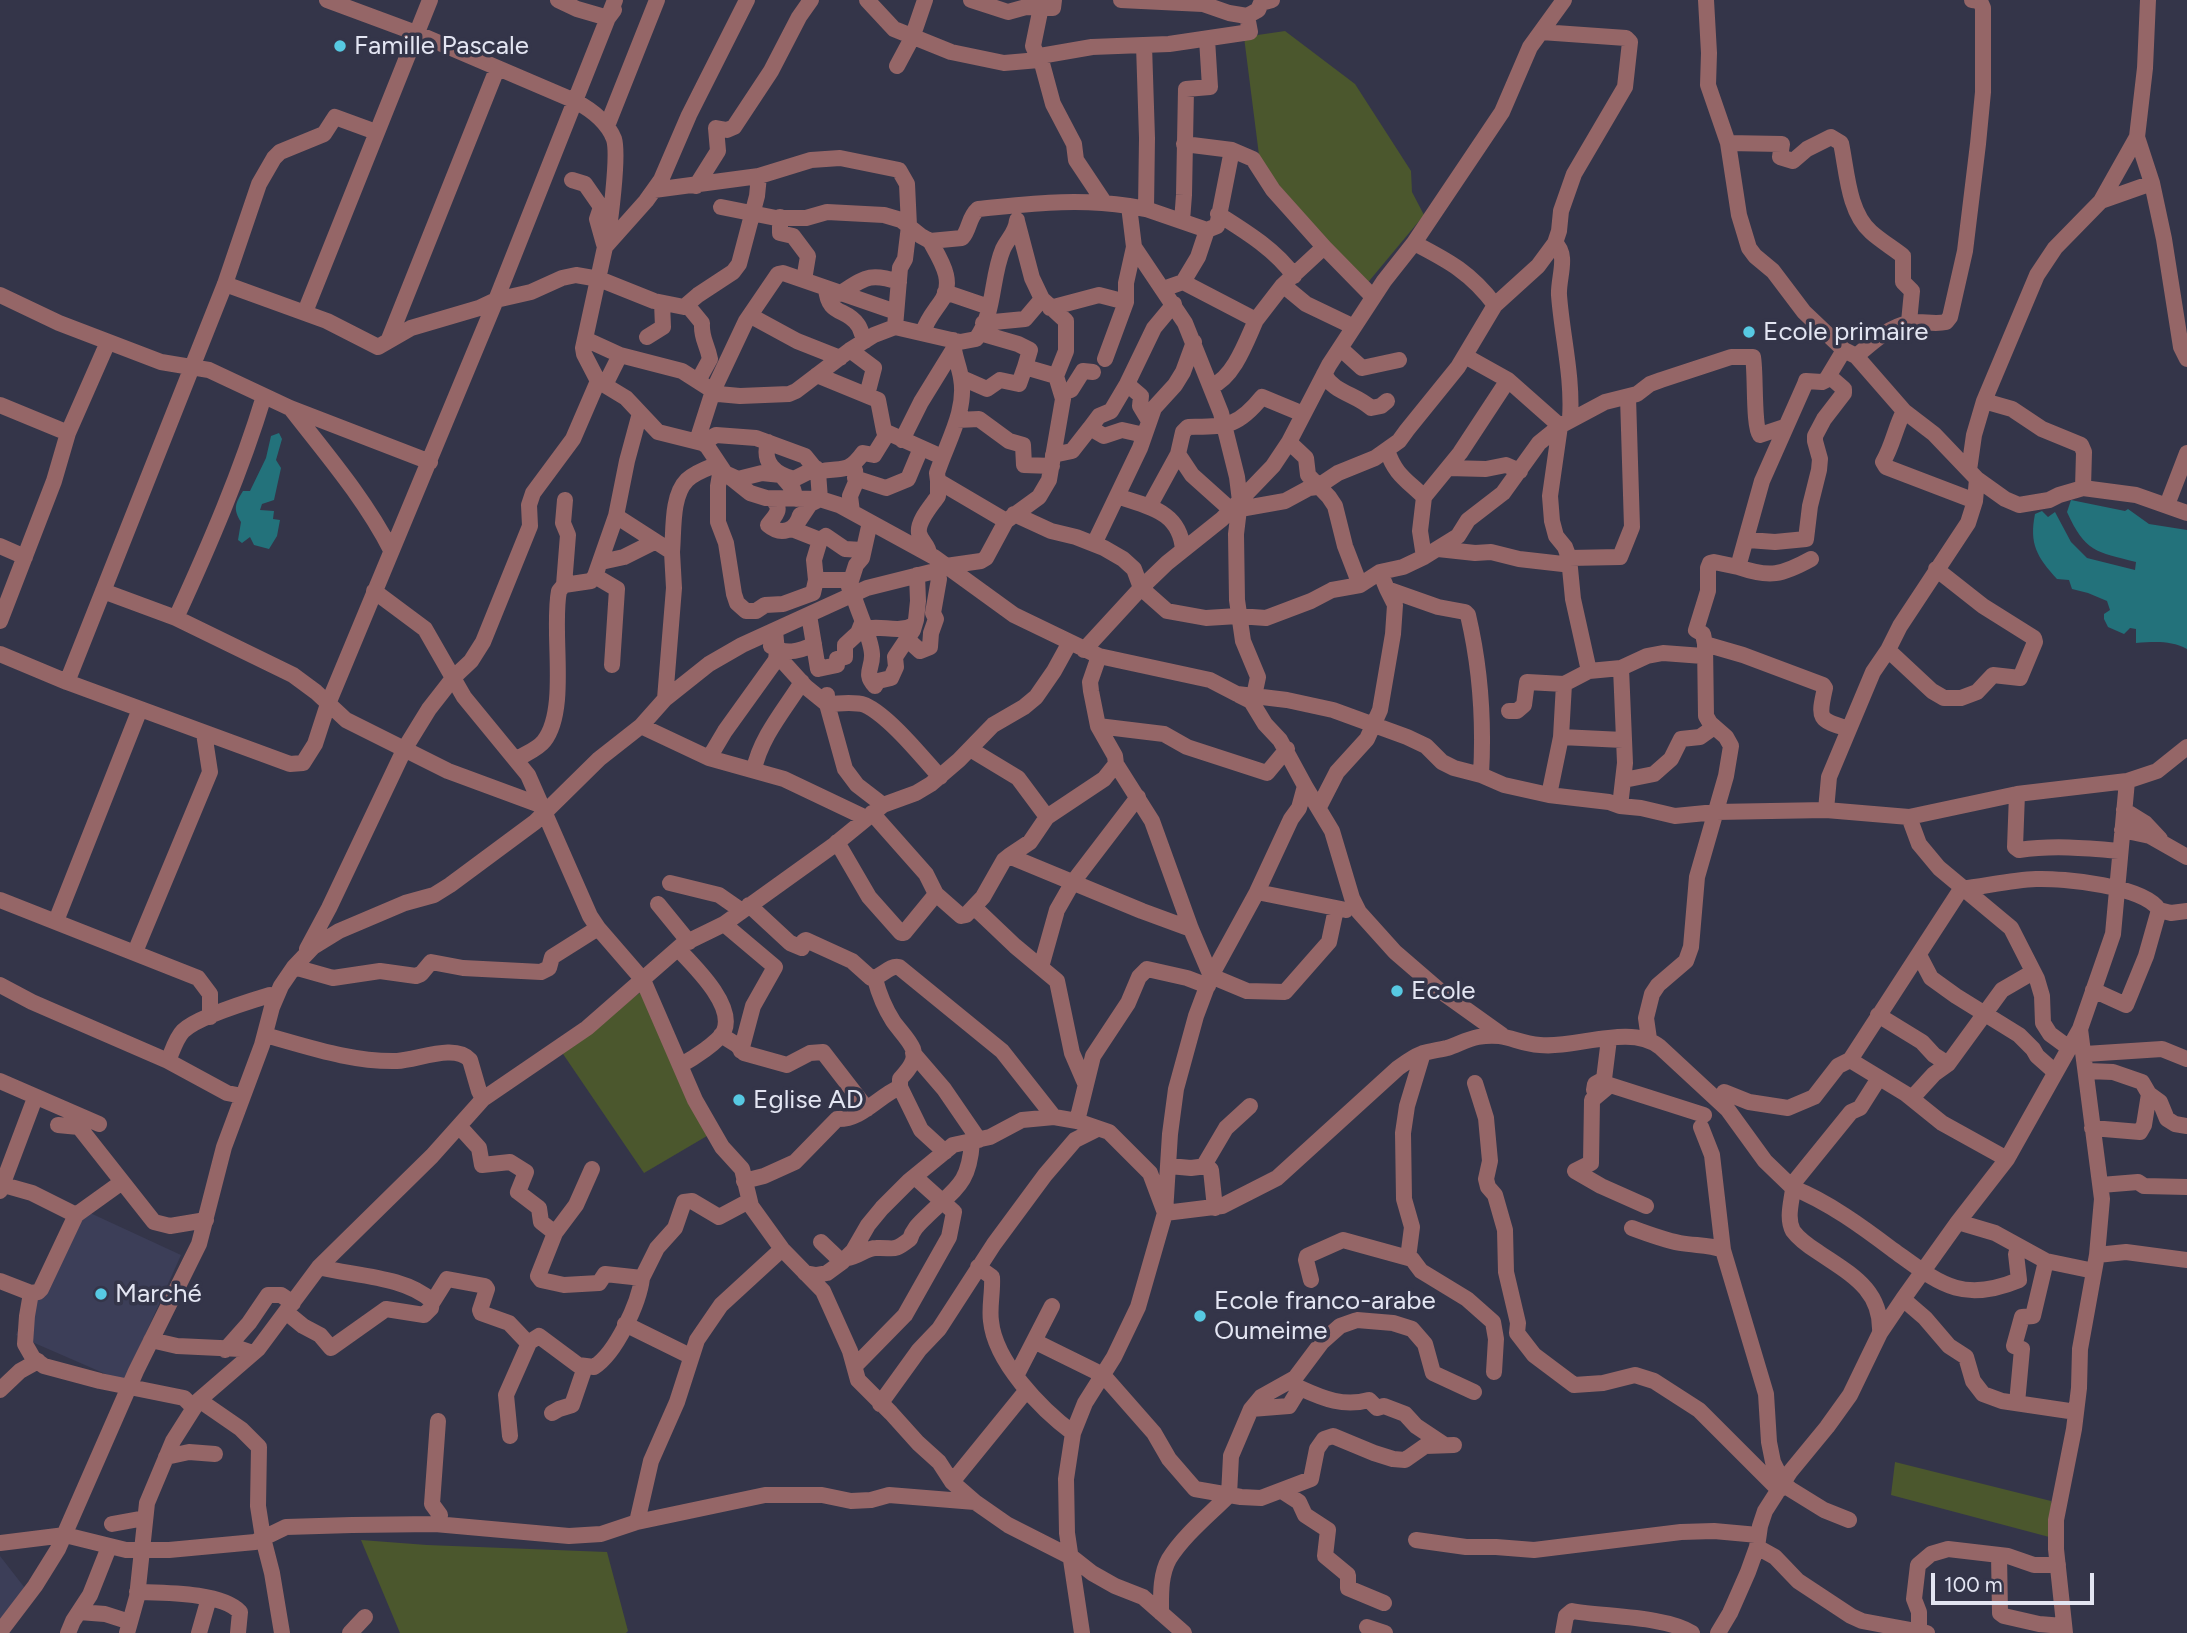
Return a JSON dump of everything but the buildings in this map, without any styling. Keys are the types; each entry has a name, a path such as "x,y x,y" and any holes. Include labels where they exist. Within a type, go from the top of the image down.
{"street":[{"path":"327,0 416,33 575,102 607,126 615,148 612,210 584,354 601,383 626,398 662,435 700,442 710,450 721,468 750,493 772,499 820,499 852,512 929,554 941,568 1014,615 1084,649 1210,680 1251,701 1265,724 1287,750 1332,831 1352,898 1359,912 1395,952 1438,990 1502,1035 1541,1046 1609,1039 1649,1039"},
{"path":"305,312 430,0"},
{"path":"558,0 608,18"},
{"path":"0,654 66,682 290,764 303,763 315,744 328,704 430,462 615,0"},
{"path":"608,18 622,0"},
{"path":"607,126 657,0"},
{"path":"605,247 661,180 689,115 747,0"},
{"path":"696,186 718,151 716,128 727,130 734,127 771,71 799,17 811,0"},
{"path":"867,0 894,29 912,38 951,51 1004,63 1092,47 1144,45 1250,32 1247,16"},
{"path":"897,66 912,38 925,0"},
{"path":"971,0 1008,12 1048,4 1033,46 1040,58 1053,103 1074,144 1076,160 1104,202"},
{"path":"1121,0 1203,4 1247,16 1258,10 1261,3 1272,0"},
{"path":"79,1612 105,1614 129,1628 137,1592 147,1503 166,1457 196,1403 253,1353 319,1267 483,1100 587,1028 684,945 724,924 874,812 916,793 940,777 993,725 1036,697 1055,671 1084,649 1141,588 1237,507 1258,485 1290,442 1324,374 1373,297 1414,243 1502,112 1530,47 1564,0"},
{"path":"1706,0 1708,85 1728,143 1739,215 1749,248 1773,271 1804,312 1850,353 1905,411 1934,434 1973,474 2005,499 2019,505 2049,500 2083,488 2136,495 2187,513"},
{"path":"1738,567 1748,540 1762,481 1806,381 1822,382 1850,353 1889,330 1909,322 1947,322 1950,317 1965,251 1983,92 1983,8 1980,1 1972,0"},
{"path":"1826,810 1829,778 1873,672 1968,523 1976,501 1973,474 1974,435 1984,401 2037,275 2055,248 2101,201 2137,137 2145,68 2148,0"},
{"path":"1178,454 1192,475 1237,507 1285,501 1309,488 1317,487 1338,473 1375,458 1408,430 1465,356 1495,305 1538,266 1555,243 1561,211 1574,174 1625,87 1630,42 1626,38 1541,32"},
{"path":"1182,221 1186,89 1210,87 1207,39"},
{"path":"1144,45 1146,209"},
{"path":"389,339 497,69"},
{"path":"66,682 225,284 257,189 274,158 280,152 324,134 335,117 376,132"},
{"path":"2137,137 2152,183 2181,347 2187,359"},
{"path":"1728,143 1782,144 1780,157 1793,161 1807,149 1831,138 1840,143 1855,207 1863,223 1903,256 1903,282 1912,291 1909,322"},
{"path":"1184,144 1232,150 1253,159 1273,190 1373,297"},
{"path":"930,241 962,238 969,219 978,209 1014,214 1048,201 1104,202 1146,209 1207,230 1217,226 1232,150"},
{"path":"654,190 759,176 811,160 840,158 894,167 904,175 907,184 909,226 905,259 900,268 896,320"},
{"path":"225,284 305,312 377,346 411,328 479,308 496,300 531,292 569,276 599,279 662,303 684,307 733,272 739,264 753,212 759,176"},
{"path":"572,180 585,184 601,207 597,219 605,247"},
{"path":"2101,201 2152,183"},
{"path":"721,206 780,218 806,218 827,212 884,215 901,220 930,241 948,275 943,300 928,318 923,332"},
{"path":"1105,359 1126,302 1126,284 1134,247 1129,206"},
{"path":"299,962 320,942 348,927 440,892 641,726 665,699 709,664 742,645 765,627 815,612 849,591 986,558 1010,518 1039,497 1049,480 1062,393 1056,376 1066,351 1066,321 1046,304 1032,278 1014,214"},
{"path":"700,442 713,391 751,316 778,274 783,273 832,291 953,345 970,342 976,339 982,328 1003,250 1016,230 1014,214"},
{"path":"1218,214 1284,261 1289,281 1306,304 1354,327"},
{"path":"780,218 780,233 793,236 807,256 804,280"},
{"path":"1163,289 1183,282 1198,257 1207,230"},
{"path":"1414,243 1463,270 1480,285 1495,305"},
{"path":"1555,243 1561,248 1562,256 1558,293 1570,385 1550,496 1554,530 1569,558 1573,598 1589,671"},
{"path":"1134,247 1174,304 1194,342 1212,386 1224,426 1237,477 1238,616 1243,641 1258,677 1254,696"},
{"path":"1212,386 1222,382 1233,367 1256,320 1289,281 1324,247"},
{"path":"864,341 857,323 827,302 832,291 878,275 899,282"},
{"path":"1183,282 1256,320"},
{"path":"944,292 989,307"},
{"path":"0,295 59,323 161,362 209,370 290,408 430,462"},
{"path":"982,328 1025,319 1046,304 1099,295 1126,302"},
{"path":"647,337 663,327 662,303"},
{"path":"957,420 979,419 1009,441 1023,445 1024,465 1052,461 1072,451 1099,416 1111,411 1154,328 1174,304"},
{"path":"688,306 702,323 701,337 708,348 710,359 698,380"},
{"path":"751,316 797,341 845,354 874,369 867,395"},
{"path":"585,339 620,355 682,371 725,396 789,394 896,320"},
{"path":"962,378 987,389 1000,380 1019,384 1030,350 982,328"},
{"path":"0,621 54,481 68,433 108,342"},
{"path":"1094,544 1157,402 1175,385 1194,342"},
{"path":"929,554 919,529 930,505 938,496 937,473 961,407 962,378 953,345"},
{"path":"852,512 850,496 858,461 863,453 874,455 895,437 921,402 953,345"},
{"path":"1340,348 1362,368 1399,360"},
{"path":"0,1632 49,1566 65,1535 151,1340 199,1244 224,1147 265,1035 275,997 299,962 329,908 405,748 429,709 484,642 530,526 529,505 533,493 573,439 601,383 620,355"},
{"path":"1465,356 1508,380 1565,422"},
{"path":"937,481 1010,518 1094,544 1124,559 1134,569 1141,588 1163,608 1181,615 1266,618 1332,590 1360,585 1380,572 1403,567 1431,553 1458,536 1468,520 1503,493 1539,443 1565,422 1605,402 1637,394 1650,384 1722,359 1753,357 1756,370 1756,429 1760,435 1784,427"},
{"path":"1025,367 1056,376"},
{"path":"1062,393 1071,390 1083,371 1093,372"},
{"path":"1324,374 1329,383 1343,393 1361,399 1371,408 1381,406 1387,401"},
{"path":"817,375 880,402 882,428 895,437 942,457"},
{"path":"1748,540 1775,542 1806,539 1810,506 1819,470 1820,459 1815,441 1824,419 1844,393 1844,388 1829,376"},
{"path":"1431,553 1420,531 1424,497 1448,468 1508,380"},
{"path":"1127,384 1141,396 1140,406 1147,428"},
{"path":"1304,411 1318,401 1343,393"},
{"path":"176,618 225,505 253,433 264,396"},
{"path":"1149,507 1178,454 1183,432 1188,427 1224,426 1246,417 1262,397 1304,411"},
{"path":"1431,553 1491,552 1547,564 1563,564 1569,558 1620,557 1632,527 1628,397"},
{"path":"1984,401 2012,409 2042,429 2081,445 2084,452 2083,488"},
{"path":"290,408 349,484 379,527 391,550"},
{"path":"1795,409 1824,419"},
{"path":"1,410 68,433"},
{"path":"1905,411 1897,425 1893,445 1883,462 1886,467 1976,501"},
{"path":"564,585 591,581 598,569 616,516 640,413"},
{"path":"1090,428 1104,436 1122,430 1147,428"},
{"path":"700,442 716,435 756,438 767,450 772,469 781,475 799,498 795,525"},
{"path":"1290,442 1306,458 1308,475 1335,506 1345,546 1360,585"},
{"path":"855,478 886,488 908,479 921,448"},
{"path":"767,450 804,456 817,470 820,499"},
{"path":"754,475 767,450"},
{"path":"1387,450 1403,480 1424,497"},
{"path":"2167,505 2187,453"},
{"path":"721,468 738,479 762,473 794,479 817,470 843,470 858,461"},
{"path":"1448,468 1486,469 1506,465 1520,471"},
{"path":"665,699 674,588 672,552 677,505 687,480 721,468"},
{"path":"721,468 718,522 726,543 734,594 737,603 765,627"},
{"path":"1117,496 1149,507 1171,519 1182,534 1183,550"},
{"path":"772,499 779,509 768,525 781,531 795,525 810,504 820,499"},
{"path":"517,759 542,744 552,726 558,663 558,598 564,585 568,535 564,523 565,500"},
{"path":"616,516 672,552"},
{"path":"849,591 856,565 862,558 870,522"},
{"path":"795,525 820,540"},
{"path":"818,669 814,644 814,560 820,540 826,536 845,548 862,550"},
{"path":"598,569 654,542"},
{"path":"0,546 25,557"},
{"path":"1811,559 1788,571 1765,575 1710,563 1707,568 1708,591 1696,630 1703,634 1705,648 1706,716 1731,746 1726,776 1697,877 1691,947 1686,961 1658,985 1652,994 1646,1018 1649,1039 1728,1111 1765,1161 1792,1187 1817,1199 1942,1284 1972,1291 2001,1287 2019,1280 2016,1254"},
{"path":"863,626 903,629 910,632 920,651 930,647 941,568"},
{"path":"598,569 617,589 612,665"},
{"path":"1888,650 1932,691 1944,698 1961,698 1977,692 1993,676 2020,678 2035,642 2034,638 1983,606 1937,569"},
{"path":"1319,807 1338,772 1367,739 1380,710 1393,634 1395,605 1380,572"},
{"path":"855,703 878,681 888,679 894,674 895,657 910,632 918,601 918,575"},
{"path":"882,716 875,686 868,677 872,653 849,591 836,578 783,604 765,605 751,612 765,627 777,653 802,682 821,696 865,705 882,716 940,777"},
{"path":"1387,589 1438,607 1465,611 1468,615 1475,646 1481,775"},
{"path":"103,591 176,618 293,675 346,720 448,771 542,810"},
{"path":"374,591 425,629 464,697 528,775 598,929 643,980 690,1088 713,1133 742,1169 749,1201 782,1249 823,1292 836,1318 858,1380 975,1502 1008,1525 1073,1558 1103,1579 1143,1597 1184,1633"},
{"path":"818,669 837,666 837,659 845,657 845,645 863,626"},
{"path":"777,653 795,652 814,644"},
{"path":"1509,711 1517,711 1524,705 1527,682 1564,684 1589,671 1621,668 1654,654 1703,656 1705,648"},
{"path":"1705,648 1743,655 1823,685 1825,688 1820,712 1822,718 1849,729"},
{"path":"1084,649 1098,726 1115,756 1116,764 1152,821 1210,981"},
{"path":"709,758 725,730 769,671 777,653"},
{"path":"1620,807 1625,780 1621,668"},
{"path":"818,669 826,673 821,696 845,769 874,812 931,881 936,894 961,916 966,915 983,897 1004,860 1030,842 1048,817 1104,779 1116,764"},
{"path":"754,770 763,744 802,682"},
{"path":"1549,795 1561,737 1564,684"},
{"path":"1237,694 1287,700 1333,710 1426,746 1447,765 1504,785 1675,816 1716,812 1826,810 1909,817 2017,794 2127,781 2157,771 2187,747"},
{"path":"56,921 140,709"},
{"path":"641,726 709,758 783,779 874,812"},
{"path":"1098,726 1164,734 1187,747 1267,773 1287,750"},
{"path":"1625,780 1654,774 1671,759 1681,739 1700,737 1714,727"},
{"path":"135,952 210,772 204,733"},
{"path":"1561,737 1623,740"},
{"path":"970,749 1018,778 1048,817"},
{"path":"1718,1633 1730,1613 1757,1541 1765,1511 1850,1395 1880,1333 1903,1299 2007,1159 2080,1029 2113,934 2127,781"},
{"path":"1082,1633 1075,1593 1073,1558 1067,1533 1066,1479 1073,1433 1085,1403 1103,1376 1138,1307 1166,1213 1171,1121 1177,1086 1210,981 1299,808 1305,786"},
{"path":"2017,794 2015,847 2019,850 2042,846 2071,846 2120,851"},
{"path":"1041,967 1058,910 1073,882 1138,797"},
{"path":"2124,810 2146,823 2162,842"},
{"path":"1909,817 1919,844 1939,869 2011,928 2042,996 2043,1023 2050,1034 2069,1048"},
{"path":"2122,830 2150,836 2187,857"},
{"path":"837,842 869,897 901,933 904,933 936,894"},
{"path":"1009,856 1191,929"},
{"path":"1724,1092 1749,1102 1788,1108 1814,1097 1838,1066 1850,1060 1961,889 2035,879 2067,880 2116,888 2154,902 2159,910 2171,913 2187,911"},
{"path":"670,883 719,895 745,908 795,946 802,948 806,940 852,961 867,976 875,979"},
{"path":"1256,892 1359,912"},
{"path":"0,900 198,978 210,994 210,1017"},
{"path":"658,904 716,993 725,1020 721,1035 681,1065"},
{"path":"974,906 1060,986 1072,1053 1085,1083"},
{"path":"1077,1121 1093,1056 1128,1003 1139,977 1147,969 1247,991 1285,992 1329,942 1336,909"},
{"path":"2093,990 2126,1005 2146,956 2159,910"},
{"path":"724,924 775,967 753,1006 741,1051"},
{"path":"299,962 333,978 380,971 416,976 431,962 463,968 541,972 549,968 552,957 598,929"},
{"path":"1919,955 1931,978 2019,1035 2055,1072"},
{"path":"875,979 893,966 899,967 1002,1051 1054,1117"},
{"path":"1912,1098 1934,1074 1948,1065 2002,990 2033,972"},
{"path":"845,1260 877,1247 891,1250 910,1239 912,1231 956,1191 966,1176 975,1141 944,1090 913,1053 891,1019 880,998 875,979"},
{"path":"0,985 32,1002 168,1061 227,1093 242,1096"},
{"path":"168,1061 181,1031 210,1017 270,995 275,997"},
{"path":"1878,1015 1923,1042 1934,1055 1948,1065"},
{"path":"1999,1555 2000,1613 2064,1629 2056,1520 2076,1412 2080,1349 2095,1263 2101,1185 2080,1029"},
{"path":"265,1035 363,1061 460,1053 470,1060 483,1100"},
{"path":"721,1035 737,1045 741,1051 787,1065 805,1055 823,1052 867,1109"},
{"path":"1166,1213 1214,1208 1245,1196 1277,1178 1398,1068 1423,1053 1476,1038 1502,1035"},
{"path":"1609,1039 1604,1079 1595,1084 1591,1163 1576,1171 1601,1186 1646,1206"},
{"path":"2086,1062 2162,1049 2187,1059"},
{"path":"913,1053 909,1070 900,1079 900,1087 921,1130 945,1152"},
{"path":"1408,1258 1412,1227 1404,1199 1403,1133 1407,1106 1423,1053"},
{"path":"1850,1060 1912,1098 1942,1123 2007,1159"},
{"path":"2086,1062 2142,1082 2149,1094 2160,1102 2167,1119 2175,1125 2187,1126"},
{"path":"1879,1078 1860,1108 1852,1112 1792,1187 1790,1214 1794,1231 1812,1248 1853,1276 1868,1291 1880,1313 1880,1333"},
{"path":"0,1082 99,1124"},
{"path":"1475,1083 1486,1118 1490,1161 1486,1179 1488,1187 1495,1195 1505,1230 1506,1272 1518,1323 1518,1335 1534,1355 1574,1385 1603,1383 1635,1375 1654,1381 1699,1410 1781,1487 1849,1520"},
{"path":"1593,1099 1609,1085 1702,1121 1712,1155 1723,1250 1766,1394 1770,1453 1781,1487"},
{"path":"744,1181 764,1176 795,1162 837,1119 846,1120 900,1087"},
{"path":"2092,1128 2140,1132 2144,1125 2149,1094"},
{"path":"35,1098 1,1186 32,1193 76,1215"},
{"path":"1203,1167 1226,1128 1250,1106"},
{"path":"805,1273 827,1273 845,1260 882,1208 953,1145 990,1137 1022,1120 1054,1117 1077,1121 1115,1136 1150,1173 1166,1213"},
{"path":"58,1125 79,1127 147,1214 161,1226 183,1226 206,1220"},
{"path":"459,1126 479,1148 482,1165 510,1162 526,1172 518,1192 539,1208 541,1222 555,1233"},
{"path":"880,1404 919,1350 933,1336 978,1267 1045,1175 1075,1140 1097,1129"},
{"path":"1169,1166 1207,1166 1211,1170 1214,1208"},
{"path":"592,1169 576,1205 555,1233 538,1276 541,1280 571,1285 599,1283 605,1274 642,1278"},
{"path":"855,1366 905,1315 949,1237 954,1212 915,1177"},
{"path":"0,1280 38,1293 76,1215 122,1181"},
{"path":"2101,1185 2138,1182 2144,1186 2187,1187"},
{"path":"510,1436 506,1395 529,1343 539,1336 578,1365 585,1367 599,1364 610,1351 625,1324 639,1297 642,1278 657,1248 675,1228 684,1202 692,1201 719,1217 749,1201"},
{"path":"1958,1222 1995,1233 2046,1261 2095,1263 2126,1252 2187,1260"},
{"path":"1632,1228 1657,1238 1696,1245 1706,1244 1723,1250"},
{"path":"1311,1280 1307,1256 1343,1240 1412,1259 1421,1271 1467,1299 1493,1322 1496,1339 1494,1372"},
{"path":"821,1242 845,1260"},
{"path":"638,1522 652,1461 677,1402 697,1340 721,1305 782,1249"},
{"path":"2017,1403 2022,1349 2014,1346 2022,1317 2033,1316 2046,1261"},
{"path":"319,1267 349,1275 397,1281 428,1297 432,1303"},
{"path":"978,1267 992,1277 990,1320 998,1345 1026,1391 1053,1419 1073,1433"},
{"path":"225,1350 249,1323 268,1295 281,1295 303,1326 320,1335 331,1348 386,1309 424,1315 430,1311 447,1279 485,1286 487,1289 481,1313 509,1323 529,1343"},
{"path":"32,1293 25,1344 38,1362 69,1373 184,1398 241,1429 258,1447 258,1506 282,1633"},
{"path":"1903,1299 1925,1318 1949,1346 1966,1357 1973,1381 1983,1394 2017,1403 2076,1412"},
{"path":"1016,1376 1052,1306"},
{"path":"1161,1613 1162,1584 1168,1560 1229,1495 1231,1456 1251,1409 1261,1397 1295,1378 1322,1342 1340,1326 1357,1320 1393,1323 1412,1329 1425,1344 1433,1373 1474,1392"},
{"path":"625,1324 690,1356"},
{"path":"151,1340 185,1348 241,1349 253,1353"},
{"path":"1034,1341 1103,1376 1154,1433 1169,1459 1195,1489 1261,1497 1282,1491 1311,1479 1317,1449 1324,1439 1333,1436 1393,1460 1405,1460 1424,1446 1448,1444 1416,1426 1405,1414 1384,1406 1377,1408 1370,1400 1355,1404 1328,1401 1300,1388 1289,1406 1251,1409"},
{"path":"0,1390 20,1371 38,1362"},
{"path":"552,1413 572,1405 585,1367"},
{"path":"953,1482 1026,1391"},
{"path":"438,1421 432,1504 440,1515 438,1524"},
{"path":"166,1457 189,1452 215,1454"},
{"path":"1282,1491 1299,1502 1305,1515 1328,1530 1325,1556 1348,1574 1348,1588 1384,1603"},
{"path":"0,1543 65,1535 109,1547 140,1551 255,1542 286,1527 438,1524 569,1535 601,1534 638,1522 765,1495 822,1495 851,1501 871,1500 889,1495 975,1502"},
{"path":"112,1524 145,1518"},
{"path":"1416,1540 1466,1547 1534,1550 1681,1532 1714,1531 1757,1541 1798,1581 1851,1616 1885,1629 1923,1632 1914,1600 1918,1566 1922,1559 1931,1553 1948,1549 2008,1556 2034,1566 2058,1565"},
{"path":"68,1633 90,1595 109,1547"},
{"path":"137,1592 209,1598 230,1603 239,1609 241,1614 238,1633"},
{"path":"199,1633 209,1598"},
{"path":"1563,1633 1566,1616 1572,1611 1665,1623 1692,1633"},
{"path":"350,1633 365,1617"},
{"path":"1367,1627 1385,1633"}],"shaded area":[{"path":"1285,31 1355,84 1411,171 1412,192 1424,215 1365,286 1260,163 1244,37"},
{"path":"279,433 282,439 276,460 281,468 274,500 262,504 260,510 274,511 273,519 280,520 277,536 269,549 254,545 250,537 242,543 238,540 241,522 236,506 243,491 250,491 266,458 271,436"},
{"path":"2071,500 2125,511 2128,509 2149,524 2187,530 2187,649 2168,643 2136,643 2136,629 2130,628 2124,634 2108,627 2104,619 2104,614 2110,610 2107,601 2072,589 2069,580 2057,579 2044,564 2036,550 2033,534 2035,514 2042,511 2048,517 2055,512 2071,542 2087,558 2135,570 2136,562 2111,556 2086,543 2067,512"},
{"path":"645,989 712,1133 644,1173 561,1051"},
{"path":"75,1206 181,1255 124,1382 16,1335"},
{"path":"1895,1462 2051,1501 2053,1538 1891,1495"},
{"path":"361,1540 607,1552 628,1631 400,1633"},
{"path":"0,1556 28,1592 0,1627"}],"place":[{"name":"Famille Pascale","path":"340,46"},
{"name":"Ecole primaire","path":"1749,332"},
{"name":"Ecole","path":"1397,991"},
{"name":"Eglise AD","path":"739,1100"},
{"name":"Marché","path":"101,1294"},
{"name":"Ecole franco-arabe Oumeime","path":"1200,1316"}]}
